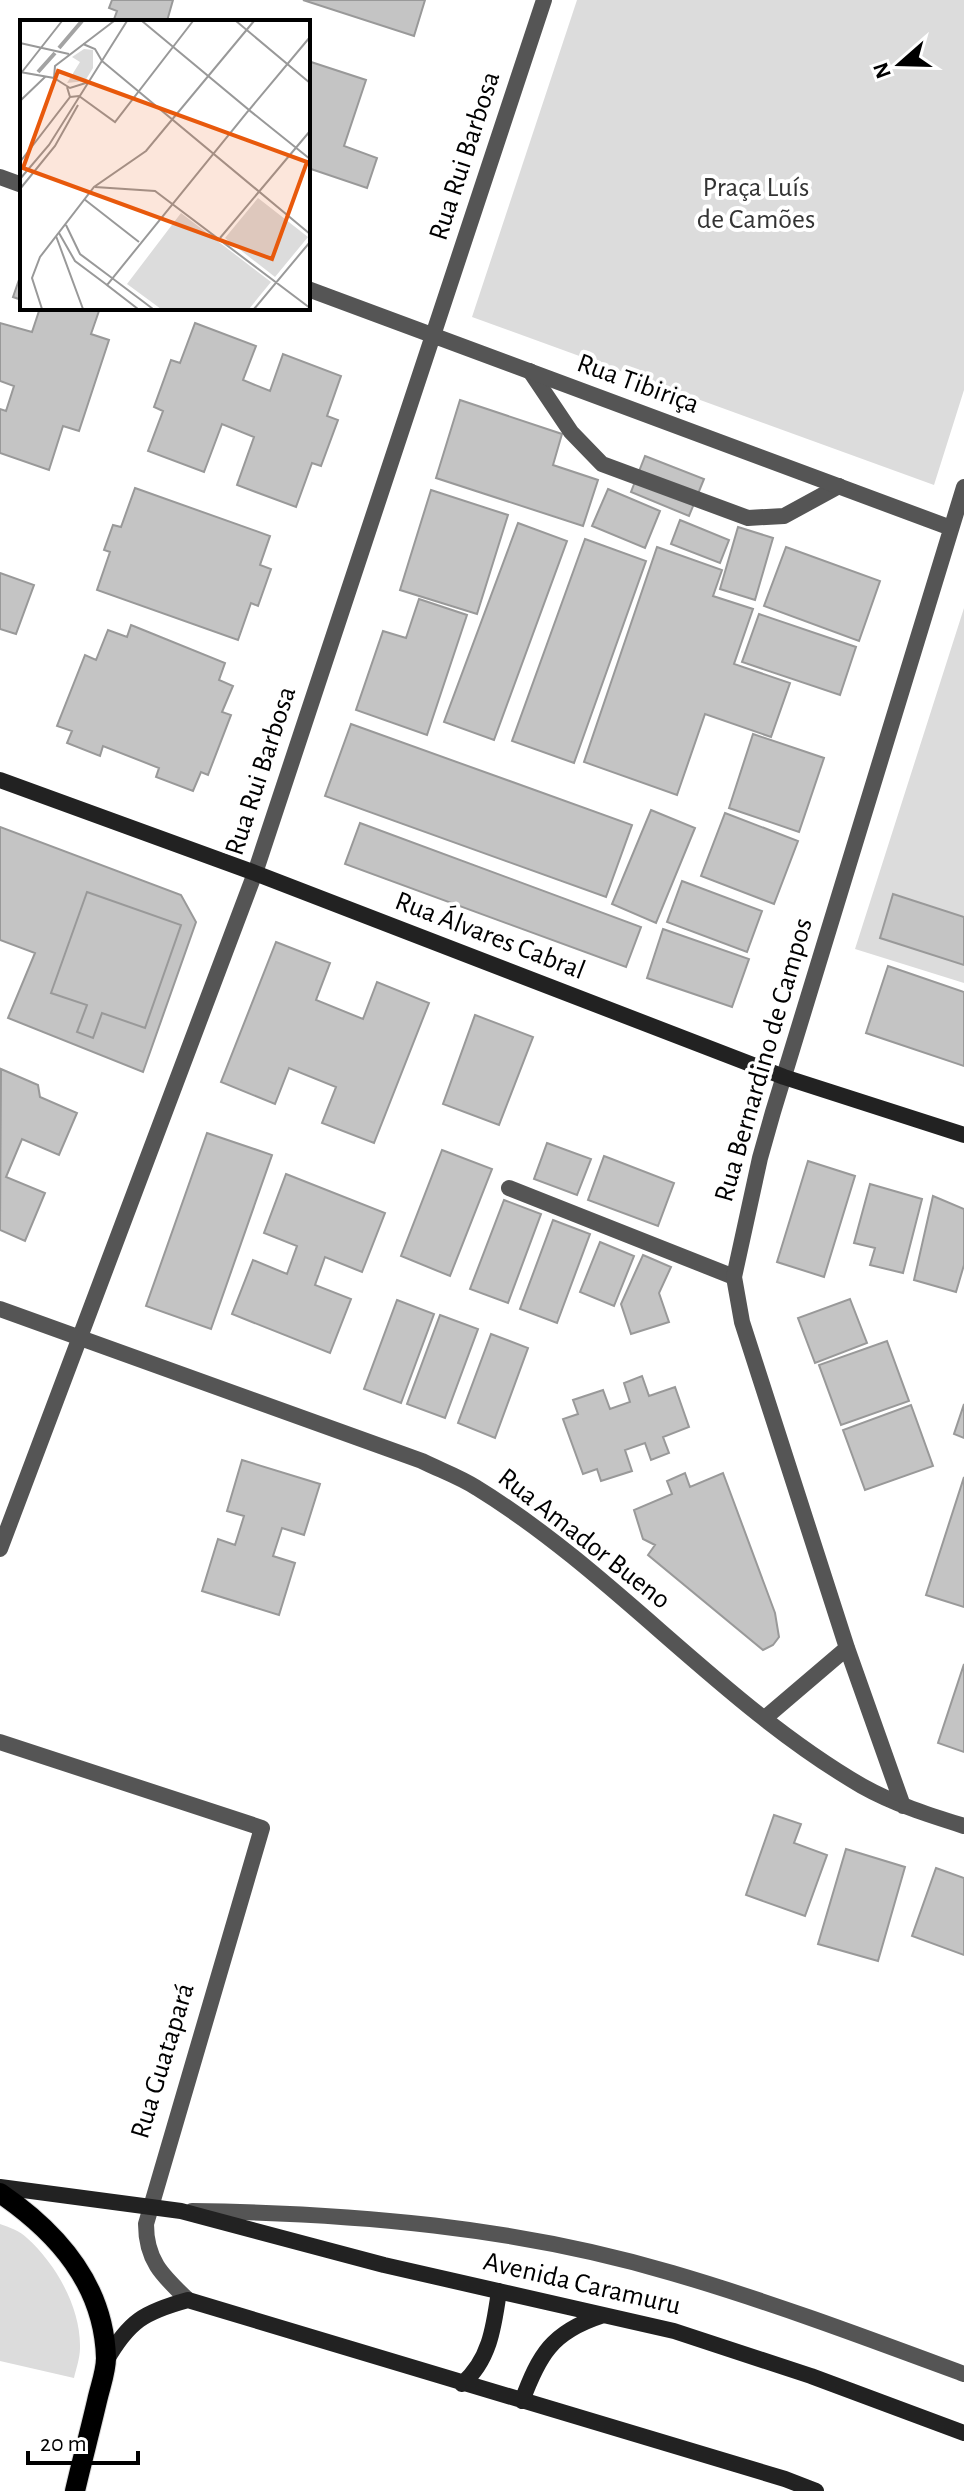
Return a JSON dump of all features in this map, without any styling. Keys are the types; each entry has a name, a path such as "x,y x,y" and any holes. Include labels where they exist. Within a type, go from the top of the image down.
{"main road":[{"name":"Rua Álvares Cabral","path":"0,780 255,873 784,1077 964,1135"},
{"name":"Avenida Caramuru","path":"0,2190 181,2211 384,2265 674,2331 811,2376 964,2433"},
{"path":"0,2190 52,2234 73,2259 103,2331 106,2361"},
{"path":"462,2384 484,2360 493,2330 499,2291"},
{"path":"75,2491 106,2361 117,2341 139,2318 188,2300 785,2479 816,2491"},
{"path":"522,2401 533,2373 558,2337 574,2324 602,2315"}],"street":[{"name":"Rua Rui Barbosa","path":"0,1549 255,873 544,0"},
{"path":"0,177 20,184"},
{"name":"Rua Tibiriça","path":"310,290 951,528"},
{"path":"530,371 571,432 602,464 748,518 784,516 839,486"},
{"name":"Rua Bernardino de Campos","path":"903,1806 847,1648 751,1352 734,1277 760,1158 964,487"},
{"path":"509,1188 734,1277"},
{"name":"Rua Amador Bueno","path":"0,1309 422,1461 475,1486 568,1555 765,1718 863,1786 903,1806 964,1826"},
{"path":"765,1718 847,1648"},
{"name":"Rua Guatapará","path":"0,1742 262,1828 149,2205 146,2244 156,2265 188,2300"},
{"name":"Avenida Caramuru","path":"181,2211 273,2212 376,2219 523,2239 670,2272 783,2308 964,2374"}],"green space":[{"name":"Praça Luís de Camões","path":"577,0 964,0 964,390 934,485 472,317"},
{"path":"964,608 964,983 855,949"},
{"path":"0,2224 27,2238 48,2261 65,2288 79,2333 80,2352 74,2378 0,2361"}],"building":[{"path":"112,0 173,0 167,20 114,20 117,11 109,8"},
{"path":"303,0 425,0 414,36"},
{"path":"310,62 366,80 344,146 377,158 367,188 310,169"},
{"path":"20,277 20,299 13,297"},
{"path":"39,310 99,310 91,334 109,340 79,431 63,426 49,470 0,453 0,409 6,411 14,386 0,381 0,323 32,332"},
{"path":"195,323 256,346 243,380 270,391 283,354 341,376 327,416 338,420 321,466 312,463 296,507 237,485 254,437 222,424 204,472 148,451 163,411 154,407 171,360 180,363"},
{"path":"460,400 562,434 553,465 598,480 583,526 436,478"},
{"path":"645,456 704,479 689,516 631,492"},
{"path":"135,488 270,536 260,565 271,569 258,606 251,603 238,640 97,590 110,552 104,550 113,525 121,527"},
{"path":"608,489 660,511 645,548 592,526"},
{"path":"431,490 508,515 477,614 400,590"},
{"path":"680,520 729,540 720,563 671,544"},
{"path":"518,523 567,541 494,740 444,722"},
{"path":"738,527 773,538 755,600 720,589"},
{"path":"585,539 646,561 574,763 512,741"},
{"path":"657,547 722,570 713,596 753,609 734,664 790,683 771,737 705,714 677,795 584,762"},
{"path":"786,547 880,581 859,641 764,606"},
{"path":"0,573 34,585 16,634 0,629"},
{"path":"419,599 467,615 427,735 356,710 383,631 406,638"},
{"path":"759,614 856,647 840,695 742,662"},
{"path":"131,625 225,663 219,680 233,686 222,712 231,715 208,775 201,772 193,791 156,777 159,768 103,746 100,756 67,743 72,731 57,726 85,655 96,660 108,630 127,637"},
{"path":"351,724 632,825 606,897 325,796"},
{"path":"753,734 824,758 799,832 729,808"},
{"path":"651,810 695,828 656,923 612,904"},
{"path":"725,813 798,841 774,904 701,876"},
{"path":"360,823 641,927 626,967 345,864"},
{"path":"0,827 181,895 196,922 143,1072 8,1018 35,953 0,940"},
{"path":"682,881 762,911 747,952 667,922"},
{"path":"87,892 181,925 145,1028 102,1013 93,1038 77,1032 87,1005 51,993"},
{"path":"893,894 964,917 964,965 880,938"},
{"path":"663,929 749,959 732,1007 647,978"},
{"path":"276,942 330,963 316,1000 363,1019 377,982 429,1003 374,1143 322,1123 336,1087 289,1068 275,1104 221,1082"},
{"path":"888,966 964,992 964,1066 866,1033"},
{"path":"475,1015 533,1037 499,1125 443,1104"},
{"path":"1,1069 38,1085 40,1097 77,1113 59,1155 22,1139 6,1177 45,1193 25,1241 0,1230"},
{"path":"207,1133 272,1155 211,1329 146,1306"},
{"path":"547,1143 591,1159 577,1195 534,1179"},
{"path":"442,1150 492,1169 450,1276 401,1256"},
{"path":"604,1156 674,1183 658,1226 588,1200"},
{"path":"808,1161 855,1176 824,1277 777,1262"},
{"path":"286,1174 385,1213 362,1272 325,1257 315,1285 351,1299 330,1353 232,1314 253,1260 287,1274 297,1246 264,1233"},
{"path":"870,1184 922,1199 903,1273 870,1265 875,1248 854,1243"},
{"path":"933,1196 964,1209 964,1265 956,1292 914,1280"},
{"path":"504,1200 541,1214 508,1303 470,1289"},
{"path":"553,1220 590,1234 557,1323 520,1309"},
{"path":"600,1242 634,1256 614,1306 580,1292"},
{"path":"643,1255 671,1267 659,1293 669,1322 631,1334 621,1304"},
{"path":"850,1299 867,1343 815,1363 798,1318"},
{"path":"397,1300 434,1314 401,1403 364,1389"},
{"path":"440,1315 478,1329 445,1418 407,1404"},
{"path":"491,1334 528,1348 495,1438 458,1423"},
{"path":"887,1341 909,1401 841,1425 819,1365"},
{"path":"642,1376 649,1396 675,1387 689,1427 663,1437 669,1453 651,1460 645,1443 625,1450 632,1471 601,1481 597,1469 583,1474 563,1419 578,1414 573,1400 603,1390 610,1409 630,1402 624,1383"},
{"path":"964,1404 964,1438 954,1434"},
{"path":"911,1405 933,1466 865,1490 843,1430"},
{"path":"242,1460 320,1484 304,1535 282,1528 273,1556 295,1563 279,1615 202,1591 218,1539 235,1545 244,1516 227,1511"},
{"path":"685,1473 690,1487 723,1473 775,1613 779,1637 773,1645 763,1650 648,1555 655,1545 643,1539 634,1510 672,1494 667,1481"},
{"path":"964,1477 964,1607 926,1595"},
{"path":"964,1664 964,1752 938,1743"},
{"path":"774,1815 801,1824 794,1843 827,1855 805,1916 746,1895"},
{"path":"846,1849 905,1867 878,1961 818,1944"},
{"path":"936,1868 964,1878 964,1955 912,1936"}]}
